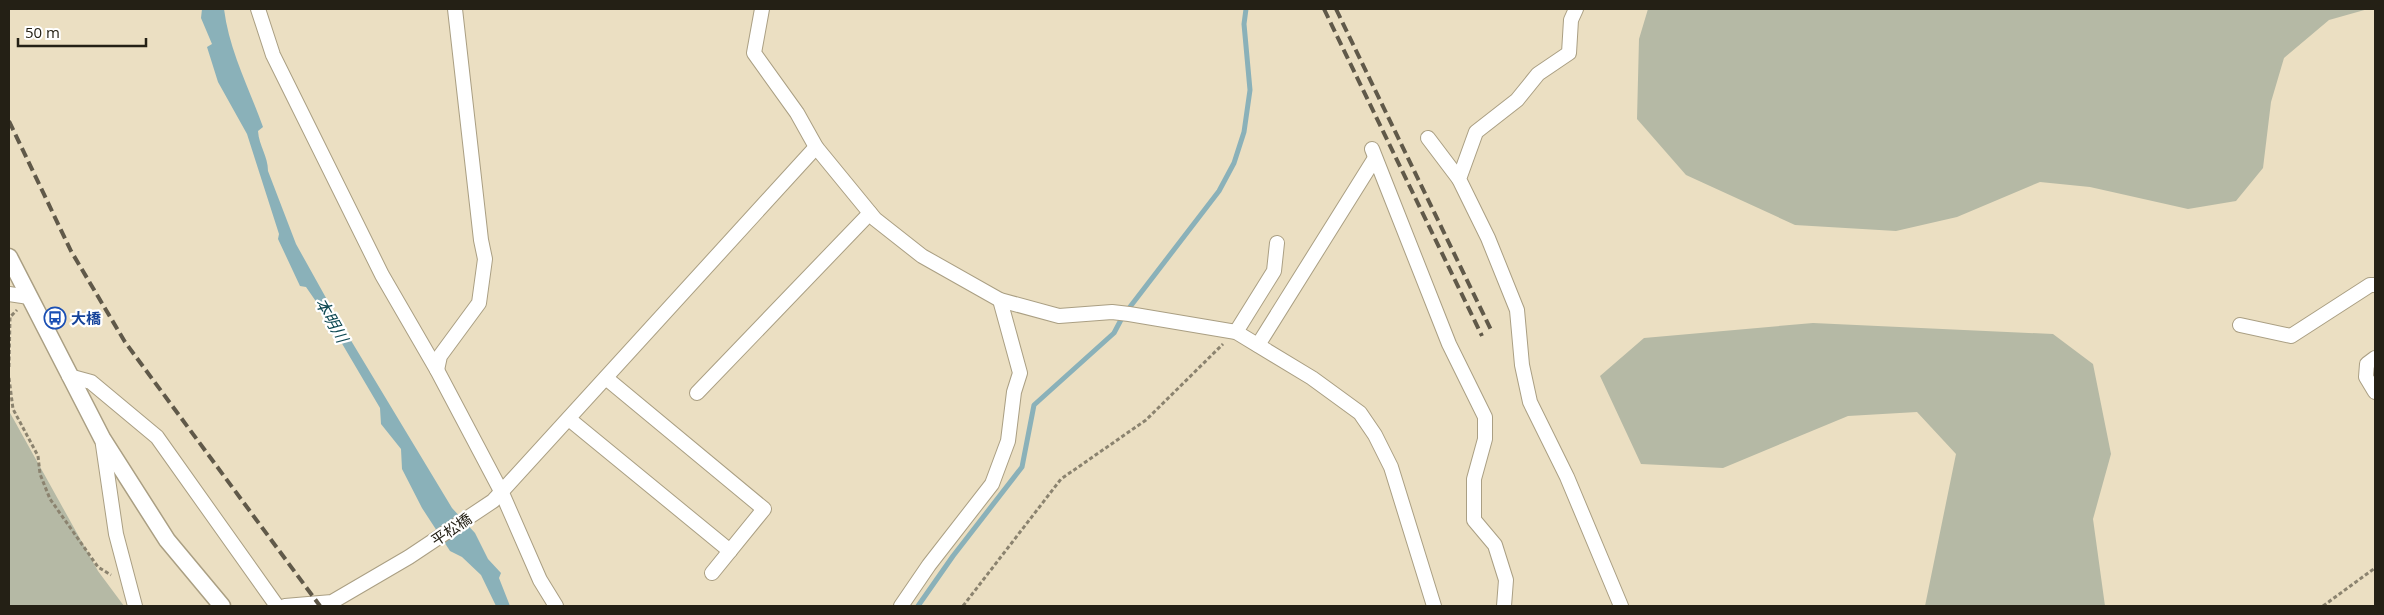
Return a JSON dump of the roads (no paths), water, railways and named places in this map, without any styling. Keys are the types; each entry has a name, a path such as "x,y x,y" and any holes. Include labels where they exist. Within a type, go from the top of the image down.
{"street":[{"path":"258,9 273,54 382,275 437,370 497,497 540,580 556,606"},
{"path":"437,370 440,356 479,303 486,259 481,240 455,9"},
{"path":"762,9 754,53 797,113 816,147 870,213 922,256 1000,300 1059,316 1112,312 1236,332 1312,378 1360,413 1375,435 1394,475 1434,606"},
{"path":"1459,179 1476,132 1518,100 1538,74 1569,52 1571,20 1576,9"},
{"path":"1428,138 1459,179 1488,238 1518,310 1522,365 1530,402 1567,477 1621,606"},
{"name":"平松橋","path":"285,606 332,602 409,557 497,497 816,147"},
{"path":"1258,345 1374,153 1449,344 1484,417 1485,439 1474,479 1474,520 1495,545 1506,580 1504,606"},
{"path":"697,392 870,213"},
{"path":"1236,332 1274,271 1277,243"},
{"path":"9,257 102,438 167,540 222,606"},
{"path":"2240,325 2291,336 2370,285 2375,285"},
{"path":"9,294 29,297"},
{"path":"901,606 992,484 1008,441 1014,392 1020,373 1000,300"},
{"path":"2375,358 2367,364 2366,377 2375,392"},
{"path":"70,376 91,382 158,437 277,606"},
{"path":"606,378 764,509 712,573"},
{"path":"569,419 730,551"},
{"path":"102,438 116,534 135,606"}],"water":[{"name":"本明川","path":"202,9 224,9 230,39 263,127 258,131 268,171 296,244 335,314 452,508 475,533 488,559 501,573 499,578 510,606 496,606 481,575 462,557 450,551 422,508 402,469 401,449 381,424 380,408 324,313 306,287 300,286 278,239 279,234 247,134 218,82 207,47 212,44 201,18"}],"waterway":[{"path":"918,606 953,556 1022,467 1034,405 1114,333 1123,316 1219,191 1234,163 1244,132 1250,90 1244,24 1246,9"}],"railway":[{"path":"1324,9 1482,336"},
{"path":"1336,9 1492,332"},
{"path":"9,121 71,251 125,342 320,606"}],"place":[{"name":"大橋","path":"55,318"}]}
